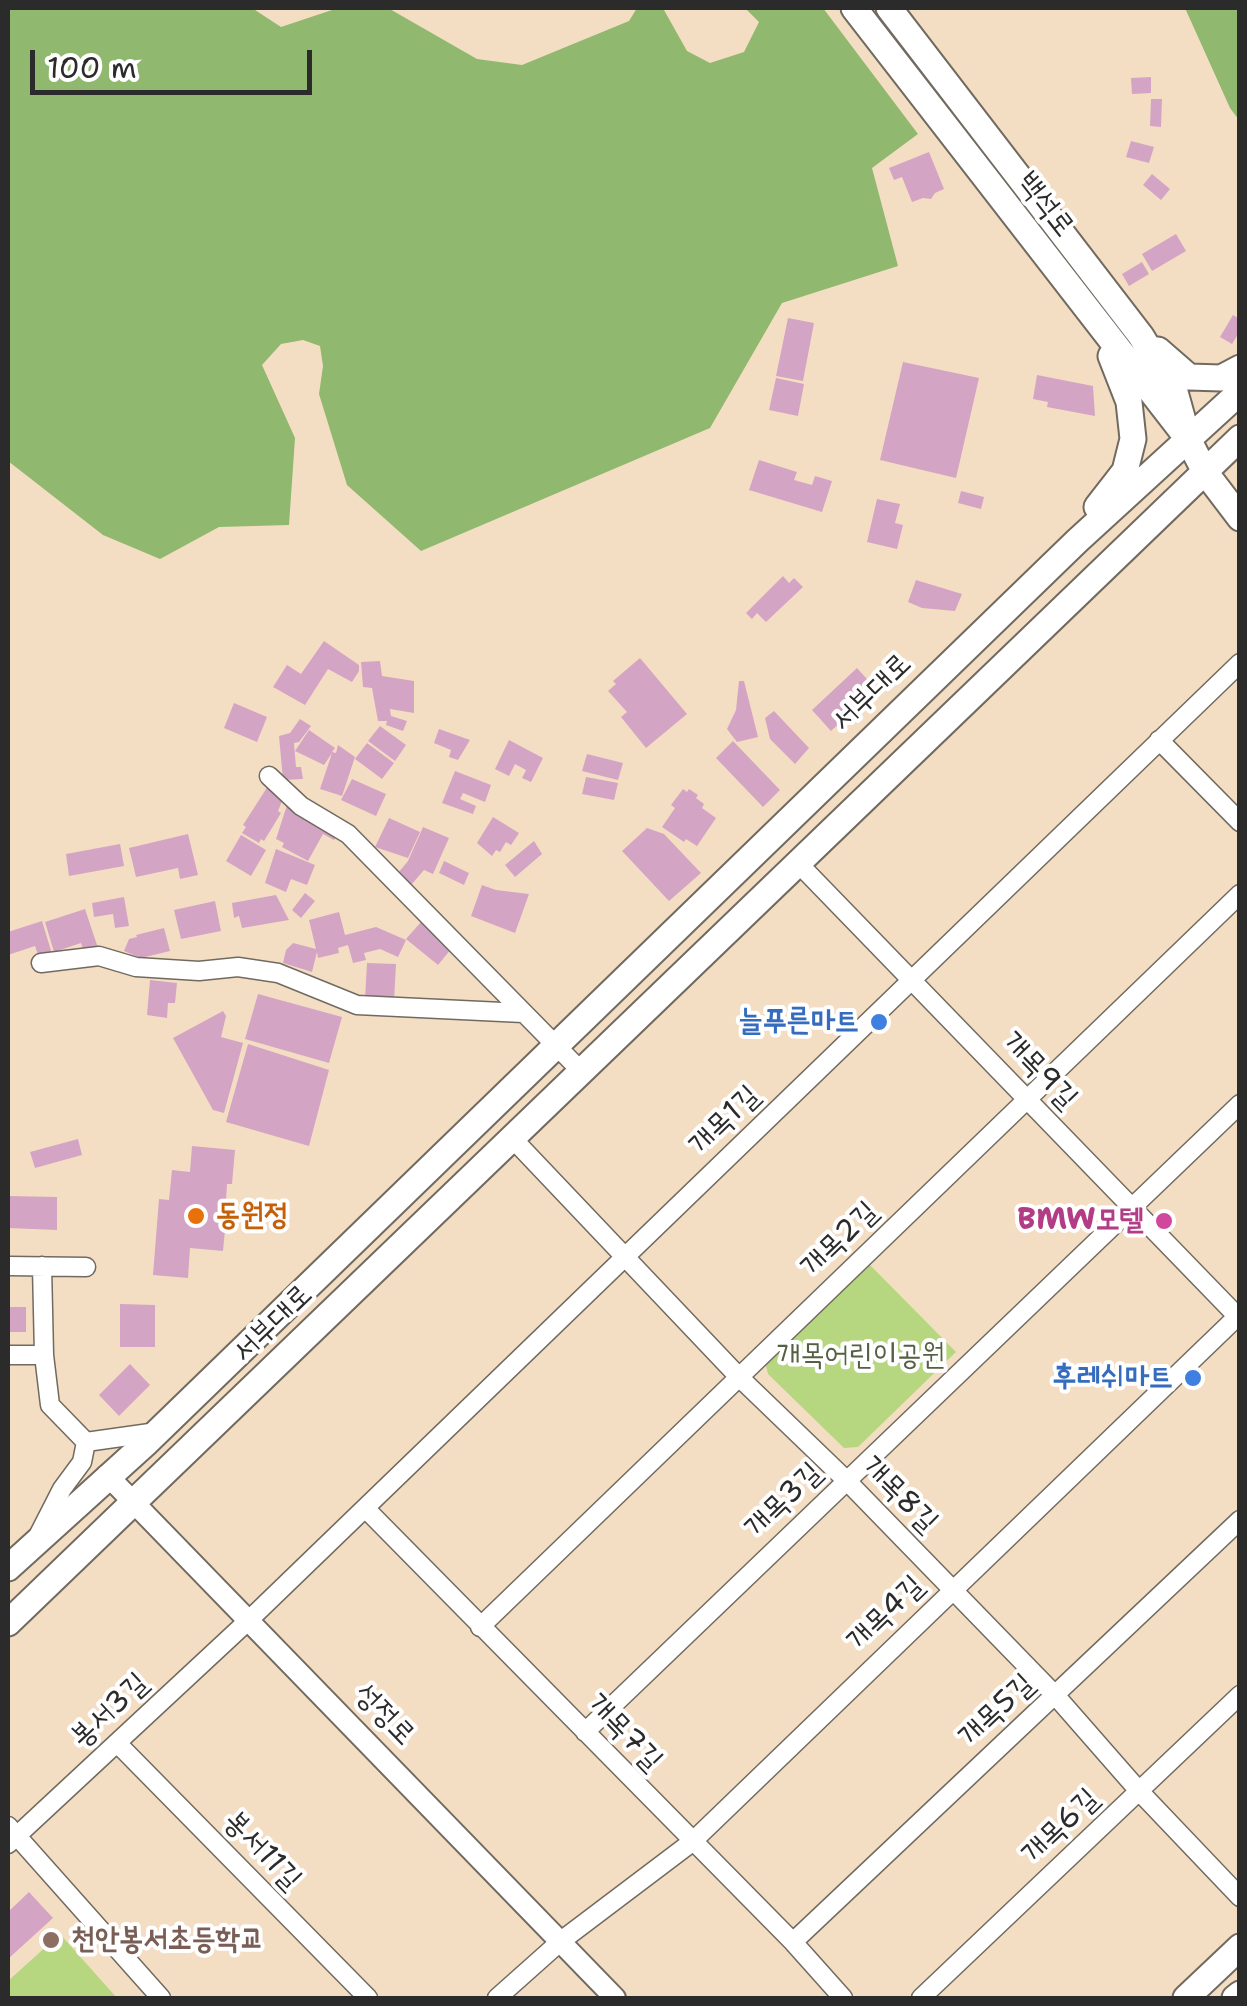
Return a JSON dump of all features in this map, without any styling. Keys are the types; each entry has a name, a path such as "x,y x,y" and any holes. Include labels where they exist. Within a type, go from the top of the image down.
{"main road":[{"name":"백석로","path":"854,8 1188,439"},
{"name":"백석로","path":"889,8 1142,336 1174,392 1188,439 1205,472 1240,518"},
{"path":"1076,541 1125,471 1132,439 1129,402 1098,326"},
{"path":"1142,336 1189,378 1221,378 1240,368"},
{"name":"서부대로","path":"8,1568 157,1432 1076,541 1240,392"},
{"name":"서부대로","path":"8,1623 1240,438"},
{"path":"1186,1998 1240,1947"}],"street":[{"name":"개목1길","path":"250,1619 1240,663"},
{"path":"1159,740 1240,822"},
{"path":"269,776 302,806 348,834 582,1072"},
{"name":"개목9길","path":"797,862 1239,1317"},
{"name":"개목2길","path":"480,1627 1240,894"},
{"path":"41,963 99,956 136,967 199,972 238,967 278,972 357,1005 524,1014"},
{"name":"개목3길","path":"585,1732 1240,1104"},
{"name":"개목8길","path":"513,1140 740,1377 953,1588 1240,1896"},
{"path":"8,1266 86,1267"},
{"path":"42,1266 44,1355 50,1405 86,1442"},
{"name":"개목4길","path":"497,1998 561,1942 692,1842 1239,1317"},
{"path":"8,1354 44,1355"},
{"path":"86,1442 157,1432"},
{"path":"34,1543 62,1489 82,1462 86,1442"},
{"name":"성정로","path":"108,1475 615,1998"},
{"name":"개목7길","path":"365,1508 843,1998"},
{"name":"개목5길","path":"792,1942 1240,1520"},
{"name":"봉서3길","path":"10,1835 117,1743 250,1619"},
{"name":"개목6길","path":"920,1998 1240,1695"},
{"name":"봉서11길","path":"117,1743 368,1998"},
{"path":"10,1835 161,1998"}],"green space":[{"path":"8,8 252,8 281,27 332,10 388,8 477,59 522,65 629,21 637,8 664,10 687,51 710,63 744,52 759,22 745,8 823,8 918,134 872,168 898,266 782,303 710,428 421,551 347,485 319,394 323,366 320,346 303,340 281,344 262,365 295,438 289,525 219,527 160,559 103,535 8,461"},
{"path":"1185,8 1239,8 1239,120 1230,108"},
{"name":"개목어린이공원","path":"868,1263 956,1352 858,1447 844,1448 768,1374 765,1361"},
{"path":"60,1934 117,1998 8,1998 8,1981"}],"building":[{"path":"1151,77 1151,93 1132,94 1131,78"},
{"path":"1151,99 1162,99 1161,127 1150,126"},
{"path":"1131,141 1154,147 1149,163 1126,157"},
{"path":"929,152 944,189 931,199 912,202 902,177 894,180 889,168"},
{"path":"1152,174 1170,189 1161,200 1143,185"},
{"path":"1176,234 1186,251 1152,271 1142,254"},
{"path":"1142,262 1149,274 1129,286 1122,274"},
{"path":"1233,315 1240,319 1240,331 1232,344 1220,337"},
{"path":"788,318 814,323 803,381 776,376"},
{"path":"903,362 979,378 956,478 880,460"},
{"path":"1037,375 1093,386 1095,416 1047,407 1048,402 1033,399"},
{"path":"776,378 804,384 798,416 769,410"},
{"path":"759,460 797,472 794,480 812,485 815,476 832,481 822,512 749,490"},
{"path":"961,491 984,497 981,509 958,503"},
{"path":"877,499 900,504 895,523 903,525 897,549 867,542"},
{"path":"783,576 789,583 794,578 803,587 766,622 757,613 752,619 746,613"},
{"path":"916,580 962,594 955,611 922,608 908,602"},
{"path":"324,641 359,665 352,682 328,669 305,705 273,687 287,665 301,674"},
{"path":"640,658 687,714 646,748 621,717 627,712 608,691 616,684 613,681"},
{"path":"380,661 382,676 414,681 414,713 390,709 391,716 407,721 403,731 386,725 387,721 378,721 372,688 363,687 361,662"},
{"path":"857,668 876,689 831,731 812,710"},
{"path":"739,681 744,681 758,737 737,742 727,729 736,710"},
{"path":"234,703 267,717 257,742 224,728"},
{"path":"774,711 809,748 795,764 770,739 765,718"},
{"path":"300,719 311,726 294,743 296,767 301,767 303,779 283,780 279,736 290,733"},
{"path":"380,726 406,745 395,761 368,741"},
{"path":"439,729 470,740 458,760 449,757 451,750 434,743"},
{"path":"309,730 335,748 332,752 336,753 338,745 355,757 342,796 320,789 332,753 324,765 295,751"},
{"path":"509,740 543,758 531,782 522,778 526,770 515,764 509,776 495,769"},
{"path":"733,741 780,790 763,807 716,758"},
{"path":"367,743 394,763 382,779 355,759"},
{"path":"587,754 623,763 618,780 582,771"},
{"path":"455,771 491,785 485,802 463,793 460,799 476,806 473,814 442,803"},
{"path":"586,777 618,783 614,800 582,794"},
{"path":"352,779 386,794 376,816 341,800"},
{"path":"268,786 284,796 278,811 281,813 259,843 242,833 246,827 243,825"},
{"path":"683,789 698,795 696,798 704,804 702,808 716,818 697,846 662,827"},
{"path":"288,802 339,830 334,840 323,834 308,861 282,847 284,843 276,839"},
{"path":"493,817 519,833 511,845 506,842 492,856 477,843"},
{"path":"389,818 420,832 408,858 375,847"},
{"path":"423,827 449,838 433,874 424,870 411,885 398,873 408,861"},
{"path":"647,828 664,834 701,873 669,901 622,851"},
{"path":"188,834 198,875 180,879 178,868 136,877 129,848"},
{"path":"241,835 266,850 251,876 226,861"},
{"path":"534,841 542,854 515,877 505,865"},
{"path":"120,844 124,866 69,876 66,854"},
{"path":"276,849 315,865 307,885 291,879 286,892 265,883"},
{"path":"444,861 469,873 464,885 439,873"},
{"path":"482,885 529,894 515,933 471,916"},
{"path":"305,893 315,901 301,918 292,910"},
{"path":"276,895 289,920 242,928 239,916 234,918 232,903"},
{"path":"124,897 129,926 115,928 113,914 94,917 92,903"},
{"path":"215,901 221,931 181,939 174,910"},
{"path":"85,909 99,951 85,955 81,943 54,952 45,922"},
{"path":"339,912 345,935 376,927 406,940 398,957 380,949 364,953 366,960 353,963 348,945 338,948 339,953 318,958 317,952 312,972 283,963 286,950 293,943 316,949 309,920"},
{"path":"42,921 53,957 40,961 35,946 8,955 8,932"},
{"path":"421,922 452,948 438,965 406,939"},
{"path":"164,928 170,951 141,958 124,951 129,939"},
{"path":"367,963 396,964 394,1001 365,999"},
{"path":"150,980 177,983 175,1003 168,1003 167,1018 147,1015"},
{"path":"258,994 342,1017 329,1063 245,1039"},
{"path":"223,1011 226,1016 221,1037 243,1043 224,1113 213,1110 173,1038"},
{"path":"248,1044 329,1070 309,1146 226,1122"},
{"path":"78,1139 82,1155 35,1168 30,1152"},
{"name":"동원정","path":"192,1146 235,1150 226,1201 236,1202 233,1231 225,1230 223,1251 190,1248 188,1278 153,1275 159,1199 169,1200 172,1170 190,1172"},
{"path":"8,1196 57,1197 57,1230 8,1228"},
{"path":"120,1304 155,1305 155,1347 120,1347"},
{"path":"8,1307 26,1307 26,1332 8,1332"},
{"path":"130,1364 150,1385 119,1416 99,1395"},
{"path":"29,1892 53,1918 8,1959 8,1912"}],"place":[{"name":"늘푸른마트","path":"879,1022"},
{"name":"동원정","path":"196,1216"},
{"name":"BMW모텔","path":"1164,1221"},
{"name":"후레쉬마트","path":"1193,1378"},
{"name":"천안봉서초등학교","path":"51,1940"}]}
